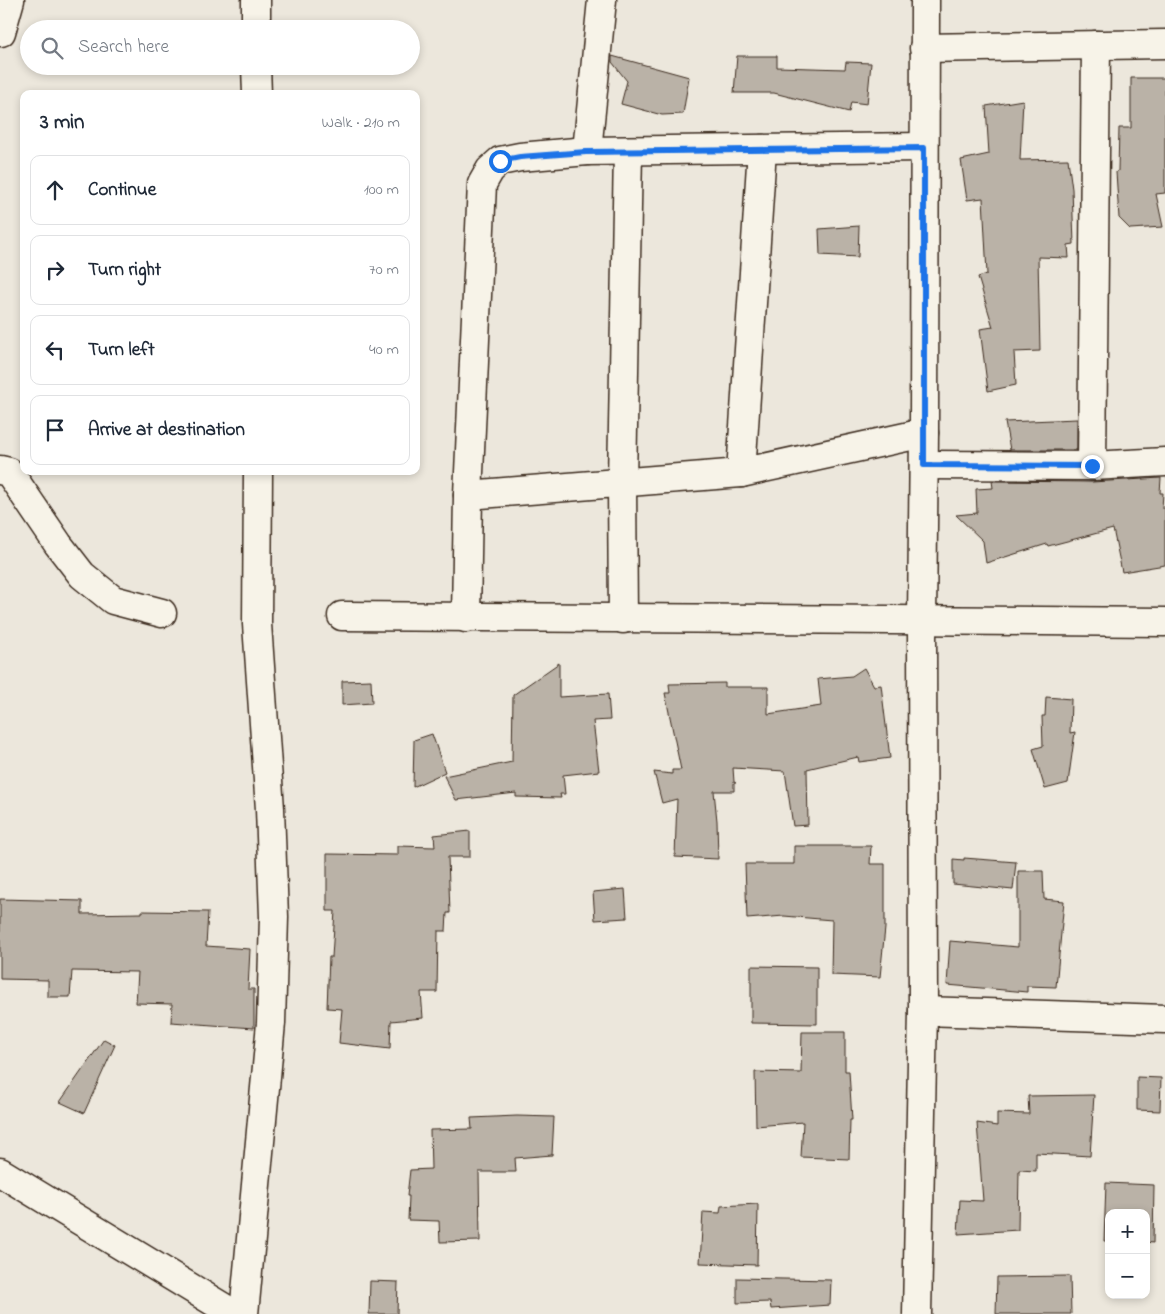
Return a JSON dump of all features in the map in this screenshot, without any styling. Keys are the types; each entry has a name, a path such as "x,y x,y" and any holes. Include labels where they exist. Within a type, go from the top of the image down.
{"street":[{"path":"0,34 10,0"},
{"path":"256,0 256,20"},
{"path":"586,152 602,0"},
{"path":"917,1314 923,1011 924,0"},
{"path":"924,48 1165,44"},
{"path":"1092,466 1096,45"},
{"path":"256,75 257,90"},
{"path":"466,618 468,495 482,184 490,170 500,161 520,157 586,152 924,148"},
{"path":"741,473 762,149"},
{"path":"623,619 622,482 628,151"},
{"path":"468,495 741,473 924,433"},
{"path":"924,465 1092,466 1165,462"},
{"path":"0,470 9,472 58,544 82,575 113,600 162,613"},
{"path":"244,1314 271,1023 274,917 270,809 257,624 258,475"},
{"path":"342,616 1165,622"},
{"path":"923,1011 1165,1019"},
{"path":"0,1172 234,1314"}],"building":[{"path":"612,56 689,77 683,114 662,115 621,104 627,81 612,62"},
{"path":"737,56 777,56 777,67 845,69 846,62 871,63 867,104 851,102 849,112 774,93 734,93"},
{"path":"1131,78 1165,78 1165,193 1156,194 1163,227 1130,229 1119,218 1116,172 1118,171 1119,128 1131,128"},
{"path":"1023,100 1020,160 1068,159 1072,189 1074,244 1068,245 1069,258 1038,257 1040,351 1014,352 1016,385 988,391 980,329 993,327 978,277 987,274 983,198 967,200 961,160 989,154 986,106"},
{"path":"859,226 858,257 820,255 819,229"},
{"path":"1077,419 1077,450 1010,450 1005,422"},
{"path":"1161,478 1162,508 1165,508 1165,565 1122,572 1113,529 1048,546 1047,544 986,563 983,541 956,515 977,513 976,489 993,488 992,481 1092,482"},
{"path":"559,663 559,697 608,694 610,720 593,721 599,771 563,775 565,794 560,794 561,798 516,797 516,793 456,800 444,776 512,762 513,695"},
{"path":"864,668 874,686 881,685 890,758 859,762 858,757 807,769 808,825 793,826 785,771 733,768 734,782 736,783 734,783 734,791 714,791 718,859 675,857 677,799 662,803 654,772 672,774 672,770 681,770 665,693 670,693 669,684 725,683 725,687 768,687 768,714 821,706 818,679 852,676"},
{"path":"371,680 372,703 342,705 342,681"},
{"path":"1046,697 1071,699 1070,733 1075,732 1068,783 1045,789 1033,749 1043,746 1042,716 1045,716"},
{"path":"432,734 445,772 413,787 414,740"},
{"path":"470,831 470,857 448,857 450,913 447,913 446,931 438,931 437,992 421,992 423,1018 391,1021 390,1049 339,1043 342,1009 327,1008 329,957 332,957 335,911 327,911 327,854 398,855 398,846 435,847 434,835"},
{"path":"794,846 871,846 870,864 885,864 885,928 880,977 831,975 832,920 784,916 747,919 745,864 794,864"},
{"path":"964,858 1016,862 1013,890 953,884 953,859 964,860"},
{"path":"1018,871 1043,871 1044,899 1064,901 1056,987 1027,986 1027,992 947,985 950,941 1018,947"},
{"path":"625,889 627,918 595,920 593,892"},
{"path":"0,899 82,901 82,914 142,913 142,911 208,912 206,946 250,949 248,989 254,989 254,1028 171,1022 172,1004 136,1003 138,972 72,971 70,997 48,997 48,980 0,979"},
{"path":"751,966 817,967 817,1024 751,1023"},
{"path":"802,1032 845,1032 845,1071 849,1071 852,1120 850,1120 849,1159 801,1157 803,1122 756,1126 755,1072 801,1073"},
{"path":"104,1039 115,1045 84,1113 60,1102"},
{"path":"1137,1077 1161,1078 1160,1111 1137,1110"},
{"path":"1094,1095 1090,1156 1036,1153 1036,1171 1019,1170 1018,1230 958,1234 960,1200 983,1201 977,1123 997,1126 997,1113 1029,1114 1028,1096"},
{"path":"554,1117 552,1155 515,1158 516,1172 479,1172 480,1241 440,1242 439,1221 408,1220 409,1196 407,1196 410,1170 431,1169 430,1130 472,1129 471,1118"},
{"path":"1106,1183 1154,1185 1153,1243 1150,1243 1150,1209 1105,1209"},
{"path":"758,1204 757,1265 700,1263 703,1212 720,1213 721,1206"},
{"path":"1070,1276 1071,1314 996,1314 997,1277"},
{"path":"737,1278 831,1280 830,1305 771,1309 770,1302 737,1303"},
{"path":"370,1281 398,1282 397,1314 369,1314"}],"route":[{"path":"500,161 520,157 586,152 924,148 924,465 1092,466"}]}
